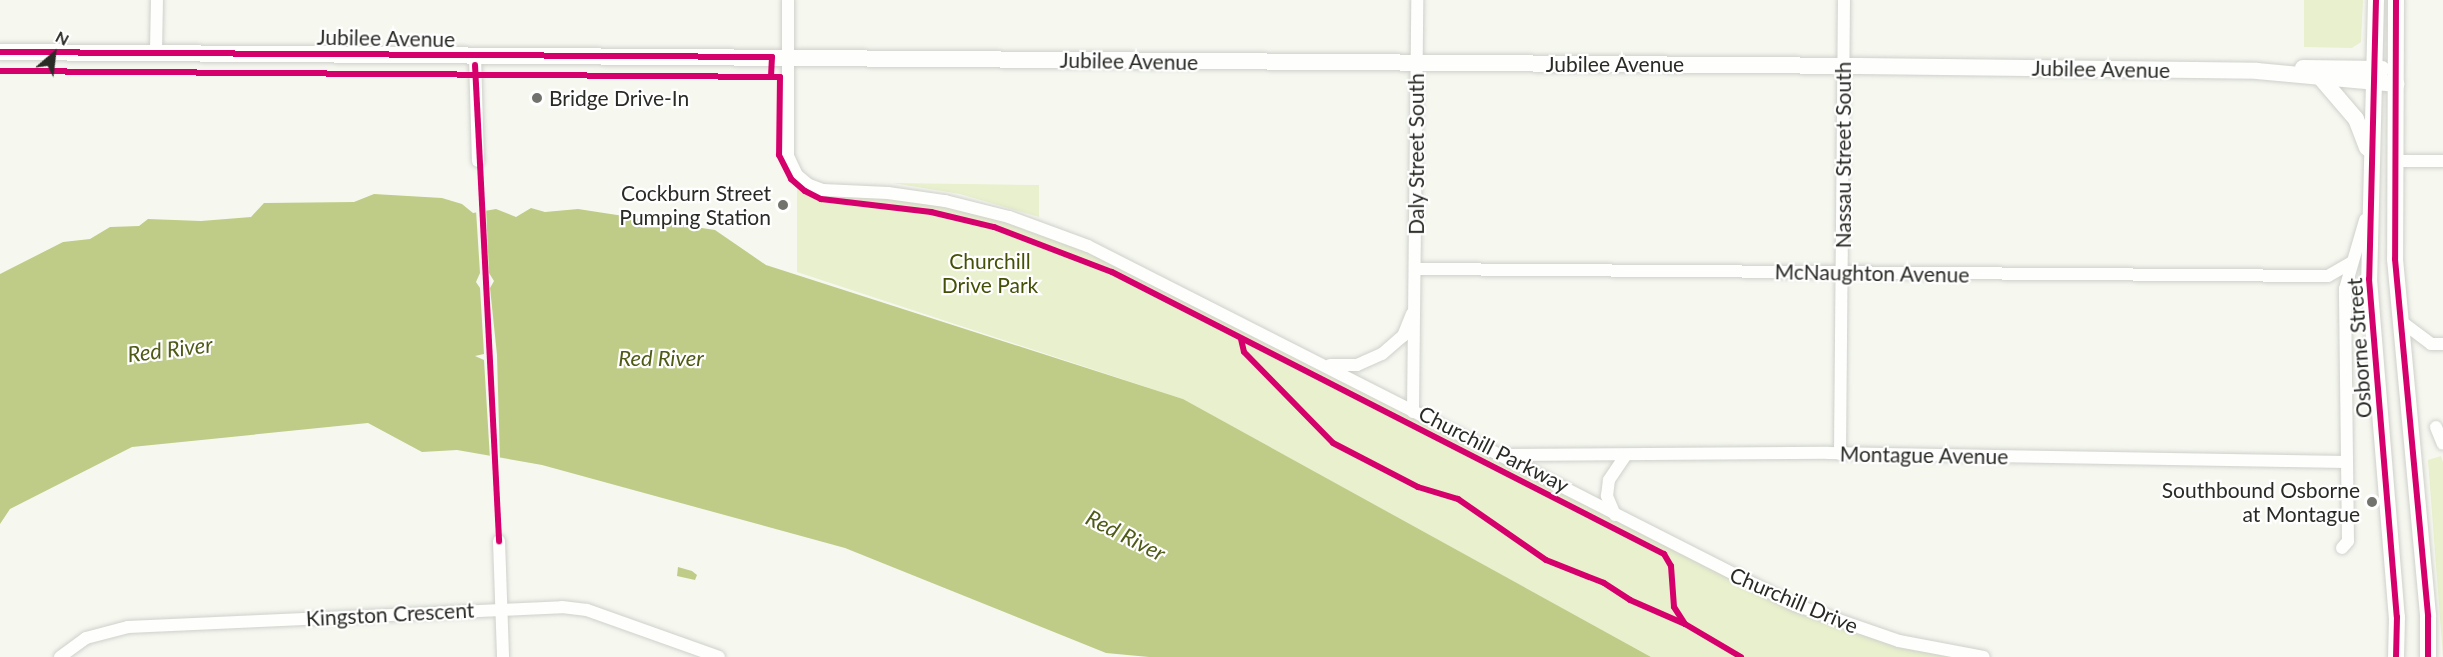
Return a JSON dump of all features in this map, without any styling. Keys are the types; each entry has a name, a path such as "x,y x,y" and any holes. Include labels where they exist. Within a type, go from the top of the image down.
{"main road":[{"name":"Osborne Street","path":"2376,0 2370,155 2369,279 2397,617 2396,657"},
{"name":"Osborne Street","path":"2396,0 2395,259 2428,616 2428,657"},
{"name":"Jubilee Avenue","path":"0,52 156,51 475,56 1844,66 2258,71 2320,77 2396,77"},
{"name":"Jubilee Avenue","path":"2258,71 2322,66 2372,76"},
{"path":"2320,77 2356,119 2370,155"}],"street":[{"path":"156,51 157,0"},
{"path":"788,0 788,57"},
{"name":"Daly Street South","path":"1413,412 1417,0"},
{"name":"Nassau Street South","path":"1840,454 1844,0"},
{"path":"475,56 478,161"},
{"name":"Churchill Drive","path":"788,57 788,156 797,175 823,190 888,193 945,201 1047,230 1128,265 1615,515 1840,624 1899,641 1984,657"},
{"path":"2394,161 2443,161"},
{"name":"Osborne Street","path":"2342,548 2348,541 2345,289 2363,231 2370,195"},
{"path":"2345,289 2328,276 2352,262"},
{"name":"McNaughton Avenue","path":"1416,269 2328,276"},
{"name":"Daly Street South","path":"1320,363 1341,367 1382,354 1403,336 1415,308"},
{"path":"2402,322 2437,344"},
{"path":"2436,427 2443,444"},
{"name":"Montague Avenue","path":"1501,455 1840,454 2346,462"},
{"path":"1615,515 1608,496 1609,480 1626,455"},
{"path":"500,541 503,657"},
{"name":"Kingston Crescent","path":"60,657 86,638 128,627 500,608 586,610 719,657"}],"green space":[{"path":"2304,0 2363,0 2361,42 2352,48 2304,47"},
{"name":"Churchill Drive Park","path":"797,175 809,185 888,193 1047,230 1840,624 1984,657 1651,657 1183,399 797,272"},
{"path":"893,183 1039,185 1039,217 960,194"},
{"path":"2441,456 2443,462 2443,657 2428,460"}],"water":[{"name":"Red River","path":"374,194 442,198 462,204 473,213 496,209 516,217 531,208 545,212 578,209 715,230 766,265 1183,399 1651,657 1149,657 1106,653 845,548 542,465 457,450 422,452 368,423 132,447 10,509 0,524 0,274 63,242 90,239 110,227 139,226 148,219 201,221 251,217 264,203 354,202"},
{"path":"678,567 692,571 697,575 695,580 677,576"}],"pier":[{"path":"486,208 489,273 494,281 490,288 497,355 500,461 490,459 484,360 475,356 484,354 480,288 476,282 480,273 476,210"}],"cycle path":[{"path":"2376,0 2369,279 2397,617 2396,657"},
{"path":"2396,0 2395,259 2428,616 2428,657"},
{"path":"0,52 772,57 771,77"},
{"path":"475,65 499,541"},
{"name":"Churchill Parkway","path":"0,71 780,77 779,155 791,179 805,191 821,199 931,212 994,227 1112,272 1664,554 1671,566 1674,607 1685,624 1741,657"},
{"path":"1241,339 1244,352 1333,443 1418,487 1458,499 1546,560 1604,583 1630,600 1685,624"}],"place":[{"name":"Bridge Drive-In","path":"537,98"},
{"name":"Cockburn Street Pumping Station","path":"783,205"},
{"name":"Southbound Osborne at Montague","path":"2372,502"}]}
